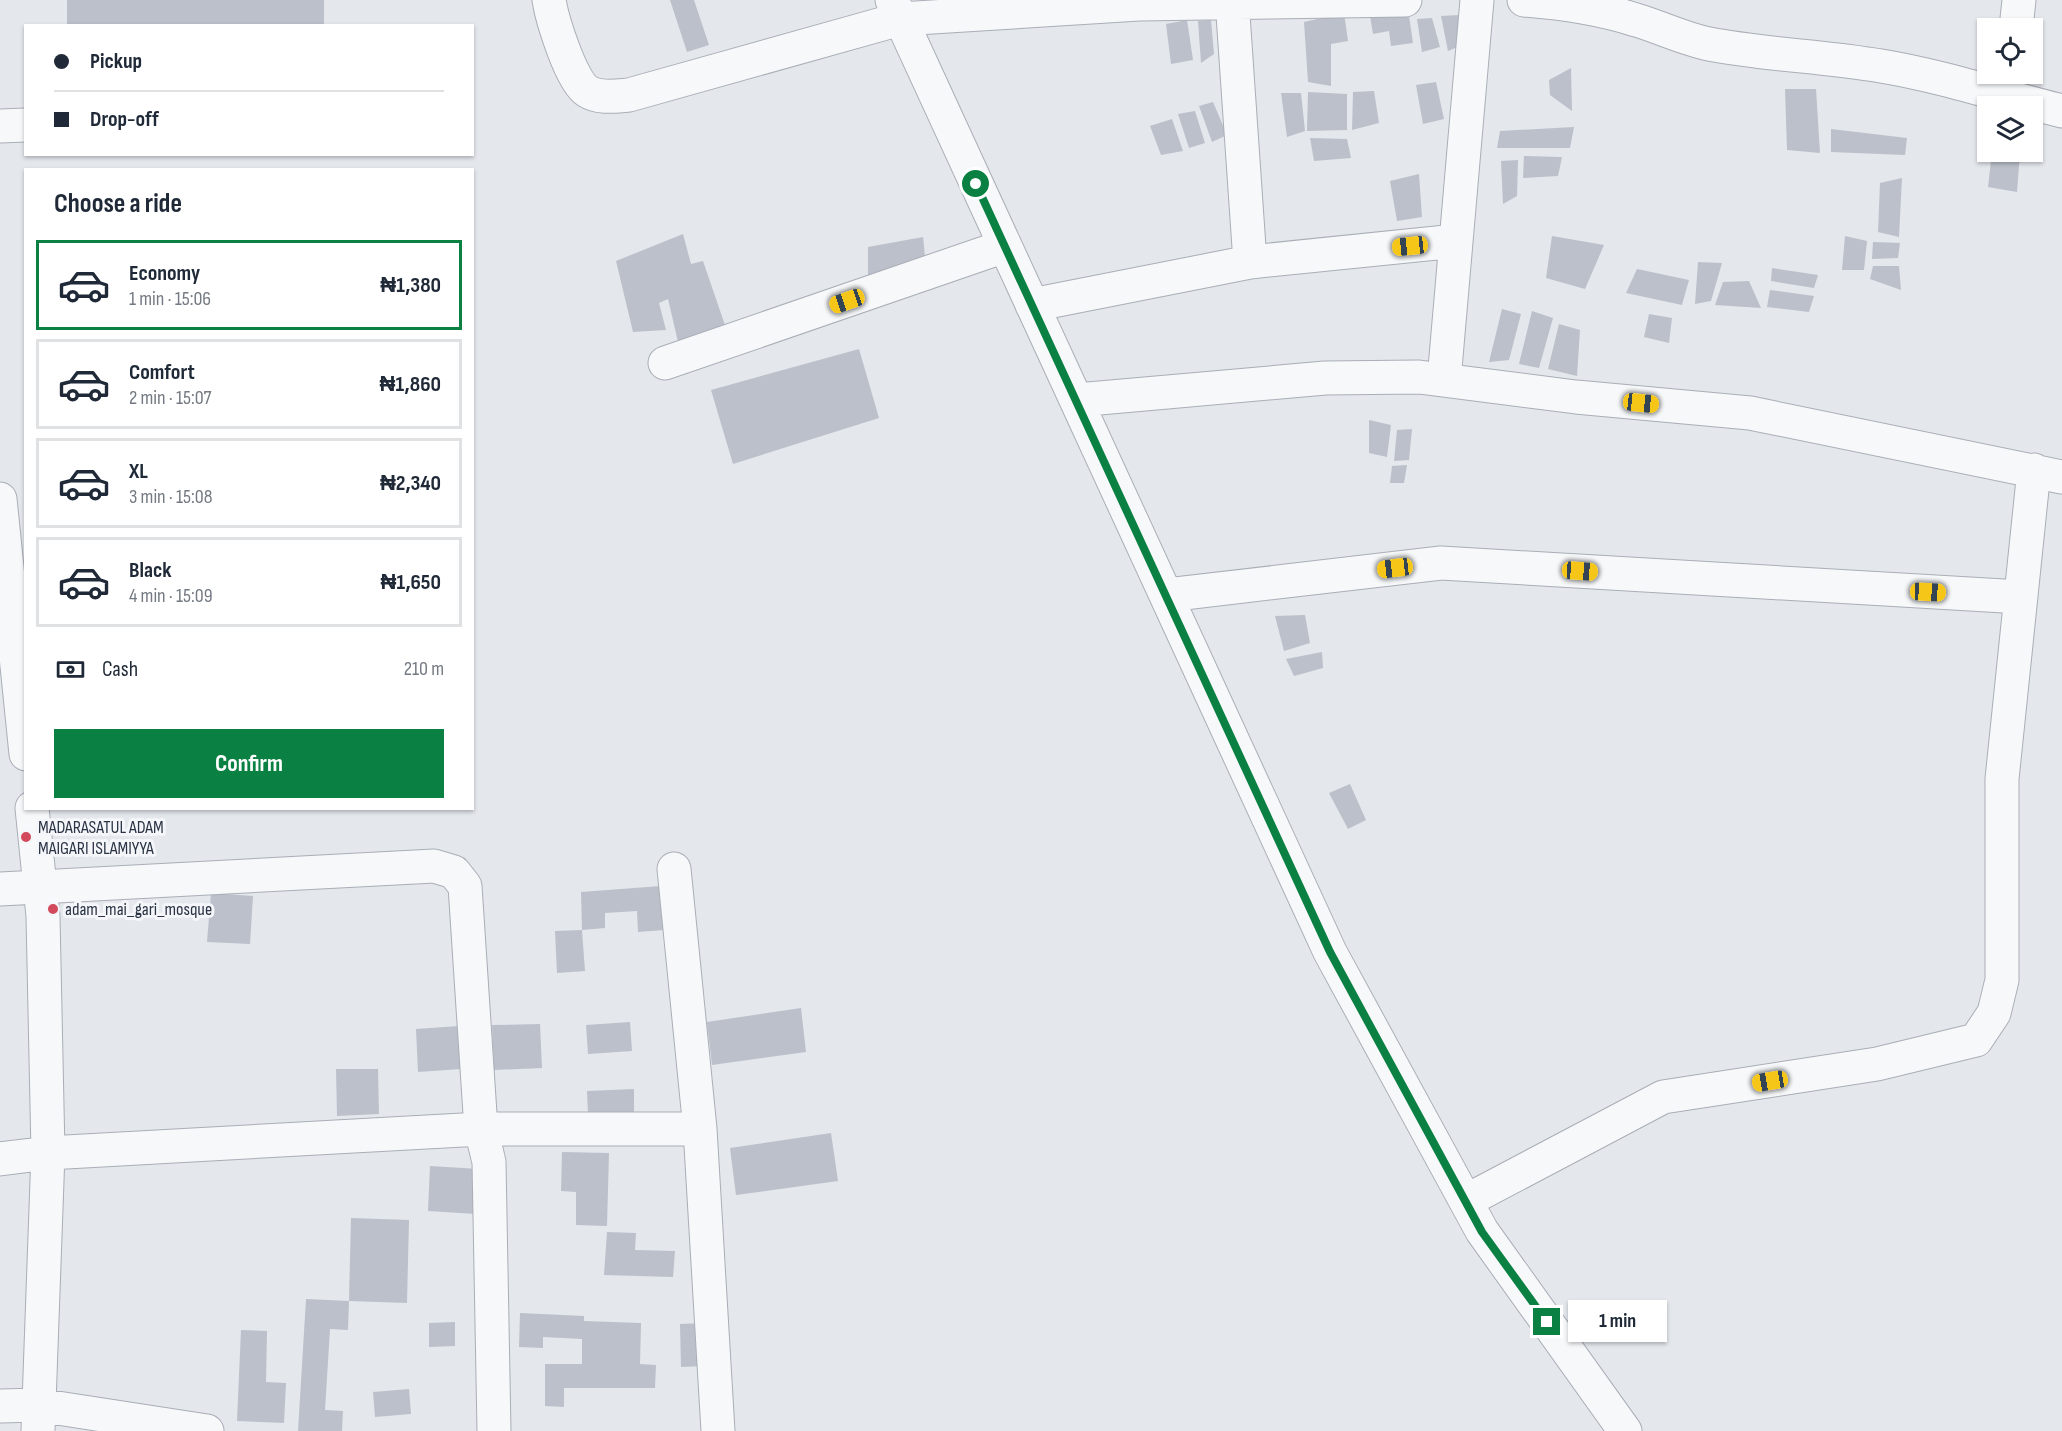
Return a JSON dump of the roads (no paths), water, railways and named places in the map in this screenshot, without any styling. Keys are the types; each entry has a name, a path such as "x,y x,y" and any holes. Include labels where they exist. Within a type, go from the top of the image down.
{"street":[{"path":"549,0 552,16 574,75 585,91 598,96 629,95 896,10 1405,0"},
{"path":"1444,380 1477,0"},
{"path":"1524,0 1570,4 1623,16 1707,44 1878,65 2011,86 2062,111"},
{"path":"2017,18 2019,0"},
{"path":"1232,2 1250,262"},
{"path":"896,10 1330,952 1482,1232 1625,1431"},
{"path":"0,126 24,125"},
{"path":"1032,305 1250,262 1456,241"},
{"path":"665,363 1005,246"},
{"path":"1077,400 1325,378 1419,377 1576,397 1750,413 2048,473 2021,597 2002,779 2002,980 1994,1014 1976,1040 1877,1064 1663,1097 1466,1201"},
{"path":"0,499 10,702 24,748"},
{"path":"1167,595 1440,563 2021,597"},
{"path":"32,810 43,916 48,1153 38,1418"},
{"path":"0,889 434,866 454,872 465,886 481,1129 489,1162 494,1431"},
{"path":"674,869 700,1129 718,1431"},
{"path":"0,1159 48,1153 481,1129 700,1129"},
{"path":"0,1406 38,1418 207,1431"}],"place":[{"name":"MADARASATUL ADAM MAIGARI ISLAMIYYA","path":"26,837"},
{"name":"adam_mai_gari_mosque","path":"53,909"}]}
